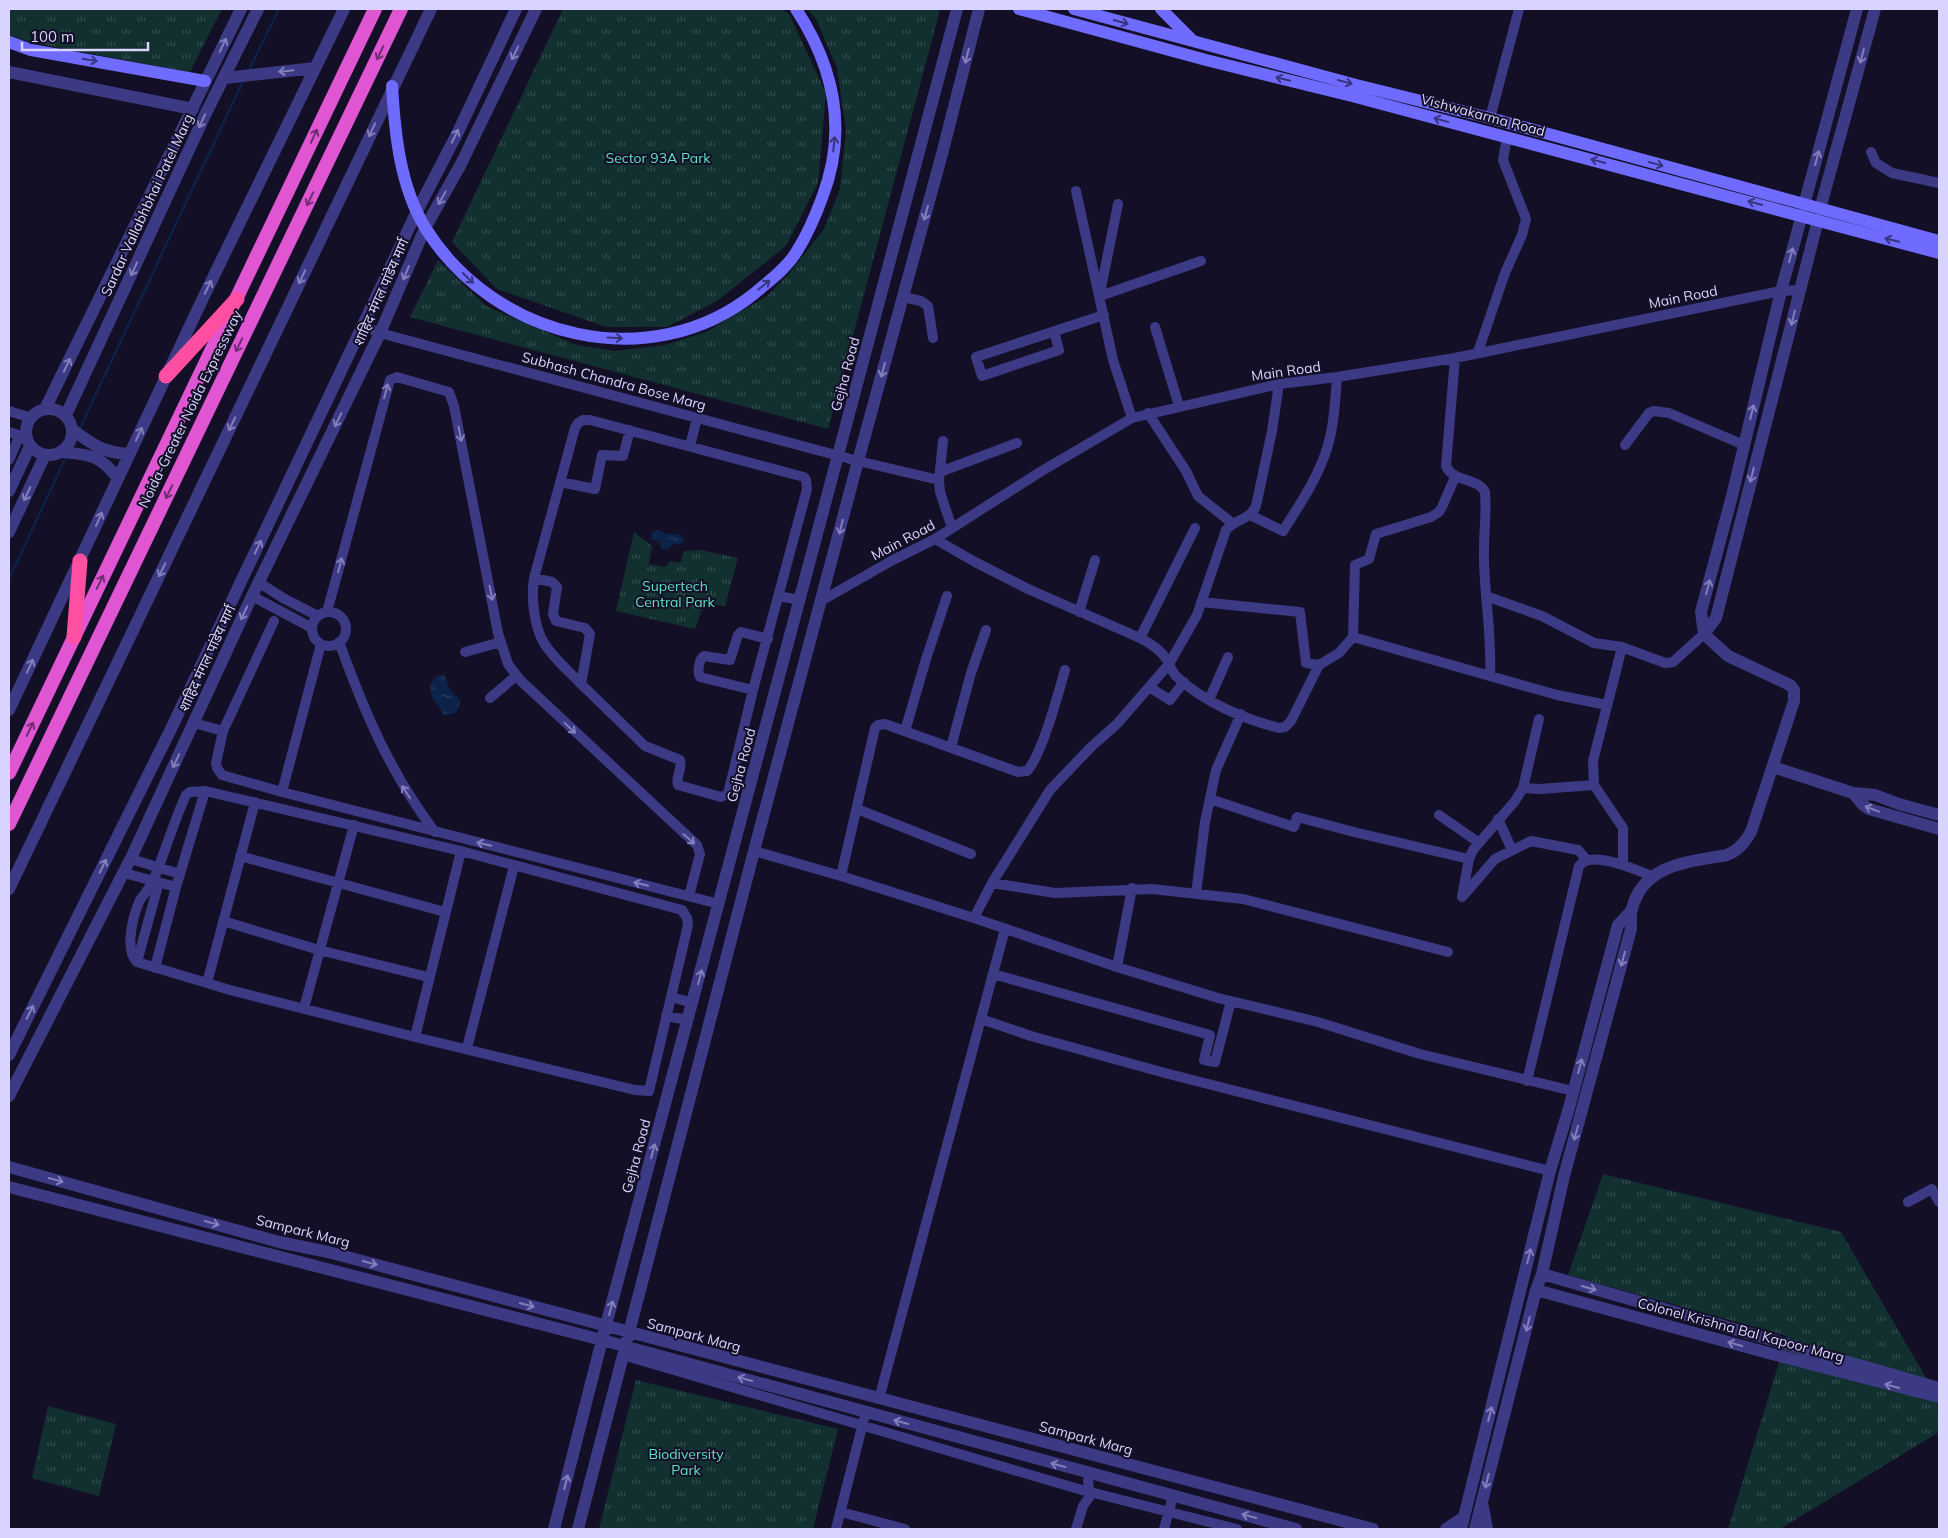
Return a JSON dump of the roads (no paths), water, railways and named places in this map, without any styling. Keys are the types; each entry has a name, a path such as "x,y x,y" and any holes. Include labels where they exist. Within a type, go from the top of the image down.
{"highway":[{"name":"Noida-Greater Noida Expressway","path":"9,773 375,9"},
{"name":"Noida-Greater Noida Expressway","path":"9,824 401,9"},
{"path":"166,376 237,299"},
{"path":"74,637 80,560"}],"main road":[{"path":"392,86 397,145 410,193 425,228 439,247 471,282 496,302 536,322 590,336 635,339 668,335 703,324 739,305 772,279 796,253 814,220 829,180 836,140 834,102 825,65 810,30 796,9"},
{"name":"Vishwakarma Road","path":"1019,9 1206,60 1507,137 1819,214 1939,241"},
{"name":"Vishwakarma Road","path":"1074,9 1193,42 1490,118 1803,210"},
{"path":"1161,9 1193,42"},
{"path":"9,42 31,50 205,81"},
{"path":"1415,113 1419,100"},
{"name":"Vishwakarma Road","path":"1819,214 1939,253"}],"street":[{"name":"Sardar Vallabhbhai Patel Marg","path":"45,409 118,247 193,109 240,9"},
{"name":"Sardar Vallabhbhai Patel Marg","path":"66,415 206,113 231,77 258,9"},
{"path":"9,710 166,376 344,9"},
{"path":"9,889 392,86 431,9"},
{"path":"9,1055 174,722 417,210 516,9"},
{"name":"शाहिद मंगल पांडेय मार्ग","path":"9,1096 131,859 258,582 380,333 425,228 461,164 536,9"},
{"name":"Gejha Road","path":"554,1529 602,1340 957,9"},
{"path":"578,1529 754,851 942,154 979,9"},
{"path":"1490,118 1519,9"},
{"path":"1475,1529 1536,1290 1542,1274 1560,1196 1631,929 1631,911 1637,893 1652,876 1668,868 1727,855 1744,845 1751,832 1794,701 1794,690 1783,681 1728,656 1704,634 1701,612 1781,291 1857,9"},
{"path":"1486,596 1542,616 1594,643 1622,647 1669,663 1714,624 1819,214 1875,9"},
{"path":"231,77 315,68"},
{"path":"9,72 193,109"},
{"path":"1478,352 1495,307 1505,273 1526,226 1524,211 1503,160 1507,137"},
{"path":"1871,152 1876,163 1892,174 1939,183"},
{"path":"1076,191 1113,360 1132,418"},
{"path":"1100,296 1118,204"},
{"path":"1100,296 1200,260"},
{"name":"Main Road","path":"821,601 891,561 935,539 1040,472 1132,418 1279,384 1337,377 1455,358 1781,291 1800,290"},
{"path":"903,297 921,301 928,306 933,338"},
{"path":"1054,331 1059,350 982,376 976,357 1054,331 1104,315"},
{"name":"Subhash Chandra Bose Marg","path":"363,326 380,333 858,461 916,476 940,476"},
{"path":"1156,327 1180,406"},
{"path":"1455,358 1446,460 1449,471 1456,477 1478,484 1485,492 1483,539 1486,596 1492,650 1490,676"},
{"path":"258,582 289,601 323,614 336,614 343,620 346,630 340,642 331,646 322,644 314,638 312,628 323,614 390,380 397,377 444,390 452,396 501,642 508,664 516,676 697,845 700,854 688,896"},
{"path":"1250,516 1283,531 1288,524 1310,488 1325,456 1335,405 1337,377"},
{"path":"974,918 992,883 1050,790 1091,747 1117,724 1150,687 1169,664 1197,615 1226,530 1232,524 1250,516 1256,506 1272,431 1279,384"},
{"path":"9,432 26,439 37,452 45,456 54,456 63,452 69,446 73,430 71,422 66,415 56,410 45,409 35,413 26,427 26,439 9,491"},
{"path":"1625,445 1643,420 1654,410 1669,413 1744,445"},
{"path":"9,411 31,418"},
{"path":"1148,413 1186,471 1198,496 1232,524"},
{"path":"690,446 697,418"},
{"path":"590,420 630,430 804,477 806,480 807,489 753,690 728,794 721,797 678,785 680,760 645,746 581,684 542,641 537,622 534,601 534,578 575,428 578,423 590,420"},
{"path":"73,430 98,448 108,452 129,454"},
{"path":"560,482 595,489 602,454 623,456 630,430"},
{"path":"9,460 26,439"},
{"path":"943,441 940,476 942,501 952,528"},
{"path":"940,476 1017,443"},
{"path":"63,452 94,457 106,464 118,477"},
{"path":"9,532 45,456"},
{"path":"935,539 1006,578 1140,638 1164,656 1173,673 1209,700 1271,726 1285,727 1292,721 1318,665 1339,653 1353,637 1354,565 1369,559 1374,537 1379,532 1424,519 1438,512 1456,477"},
{"path":"1140,638 1195,528"},
{"path":"1079,612 1095,560"},
{"path":"534,578 552,582 557,587 553,614 556,621 585,628 590,634 581,684"},
{"path":"252,596 312,628"},
{"path":"778,596 800,600"},
{"path":"905,731 926,659 948,596"},
{"path":"284,614 289,601"},
{"path":"1201,602 1300,612 1306,663 1318,665"},
{"path":"274,621 223,731 216,763 222,775 435,832 719,904"},
{"path":"950,747 971,672 986,630"},
{"path":"753,690 700,677 698,673 700,659 704,656 730,660 738,635 741,632 768,639"},
{"path":"1353,637 1557,695 1607,705"},
{"path":"340,642 366,714 388,760 416,807 435,832"},
{"path":"465,652 501,642"},
{"path":"282,792 322,644"},
{"path":"1622,647 1593,761 1594,785 1623,828 1623,865"},
{"path":"1209,700 1228,656"},
{"path":"841,876 875,728 881,723 1018,772 1027,771 1035,758 1066,670"},
{"path":"490,698 516,676"},
{"path":"1150,687 1170,700 1184,682"},
{"path":"1196,894 1216,770 1241,714"},
{"path":"1540,719 1523,788 1478,842 1469,859 1462,897 1495,859 1532,841 1578,850 1586,859"},
{"path":"194,723 223,731"},
{"path":"1773,767 1853,793 1869,809 1939,815"},
{"path":"1523,788 1540,789 1594,785"},
{"path":"155,968 176,886 205,791"},
{"path":"137,962 156,881 157,868 186,795 190,792 205,791 354,825 461,851 682,910 687,918 688,925 647,1092 415,1037 207,983 137,962 132,955 132,928 139,903 156,881"},
{"path":"1210,799 1294,828 1297,817 1469,859"},
{"path":"207,983 255,802"},
{"path":"857,809 971,854"},
{"path":"1897,810 1939,829"},
{"path":"1439,815 1478,842"},
{"path":"1498,819 1512,850"},
{"path":"304,1008 354,825"},
{"path":"415,1037 428,977 461,851"},
{"path":"754,851 841,876 974,918 1117,967 1231,1001 1318,1022 1420,1054 1574,1092"},
{"path":"240,856 445,912"},
{"path":"1527,1081 1580,866 1586,859 1592,858 1623,865 1652,876"},
{"path":"131,859 180,874"},
{"path":"467,1048 514,866"},
{"path":"124,873 176,886"},
{"path":"992,883 1055,893 1132,888 1243,899 1448,952"},
{"path":"1117,967 1132,888"},
{"path":"1446,1529 1463,1523 1550,1171 1574,1092 1618,925 1631,911"},
{"path":"223,921 319,950 428,977"},
{"path":"878,1399 1005,929"},
{"path":"993,974 1210,1035 1204,1060 1215,1062 1231,1001"},
{"path":"670,997 693,1003"},
{"path":"666,1016 688,1020"},
{"path":"981,1019 1031,1036 1165,1073 1550,1171"},
{"path":"1569,1108 1582,1113"},
{"name":"Sampark Marg","path":"9,1167 279,1242 328,1252 1373,1529"},
{"name":"Sampark Marg","path":"9,1187 602,1340 624,1350 865,1418 1087,1484 1173,1496 1296,1529"},
{"path":"1908,1202 1932,1190 1939,1202"},
{"path":"1545,1194 1560,1196"},
{"path":"1542,1274 1939,1388"},
{"name":"Colonel Krishna Bal Kapoor Marg","path":"1536,1290 1818,1367 1939,1397"},
{"path":"836,1529 865,1418 1087,1484 1169,1512 1237,1529"},
{"path":"1076,1529 1087,1484"},
{"path":"1164,1529 1173,1496"},
{"path":"1482,1502 1487,1529"},
{"path":"840,1512 905,1529"}],"water":[{"path":"656,530 667,534 680,535 684,540 683,543 672,545 668,550 662,549 659,542 652,539 651,533"},
{"path":"444,674 451,692 461,700 456,713 444,715 432,697 430,685 435,677"}],"waterway":[{"path":"249,70 279,9"},
{"path":"79,430 244,79"},
{"path":"71,448 76,437"},
{"path":"9,579 66,457"}],"park label":[{"name":"Sector 93A Park","path":"658,158"},
{"name":"Supertech Central Park","path":"675,594"},
{"name":"Biodiversity Park","path":"686,1462"}]}
